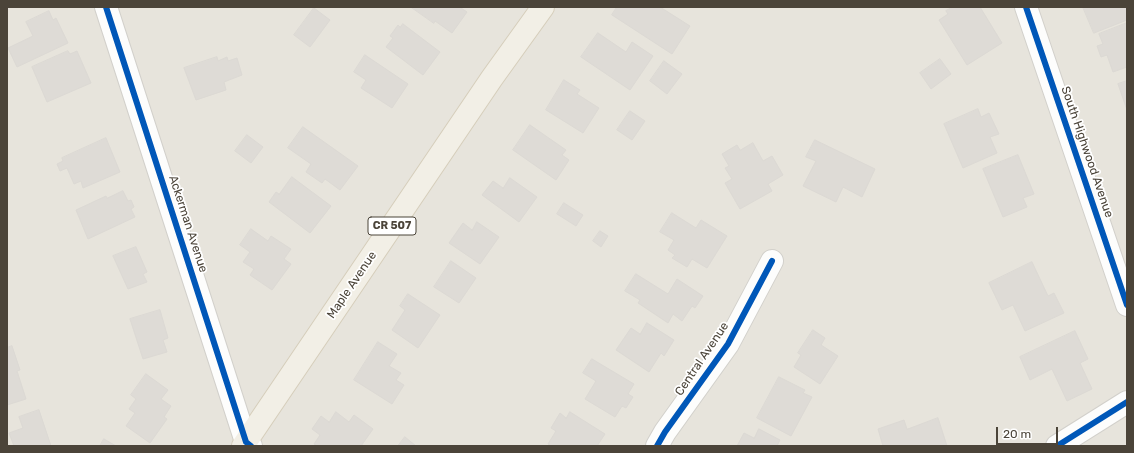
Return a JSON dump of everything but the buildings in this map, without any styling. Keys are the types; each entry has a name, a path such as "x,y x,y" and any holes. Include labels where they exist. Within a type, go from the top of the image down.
{"main road":[{"name":"Maple Avenue","path":"247,444 492,78 543,7"}],"street":[{"name":"Ackerman Avenue","path":"106,7 247,444"},
{"name":"South Highwood Avenue","path":"1026,7 1127,305"},
{"name":"Central Avenue","path":"657,446 665,432 728,344 772,261"},
{"path":"1057,446 1127,402"}],"shaded area":[{"path":"7,7 1127,7 1127,446 7,446"}],"cycle path":[{"path":"106,7 246,442 251,446"},
{"path":"1026,7 1127,305"},
{"path":"657,446 665,432 728,344 772,261"},
{"path":"1057,446 1127,402"}]}
